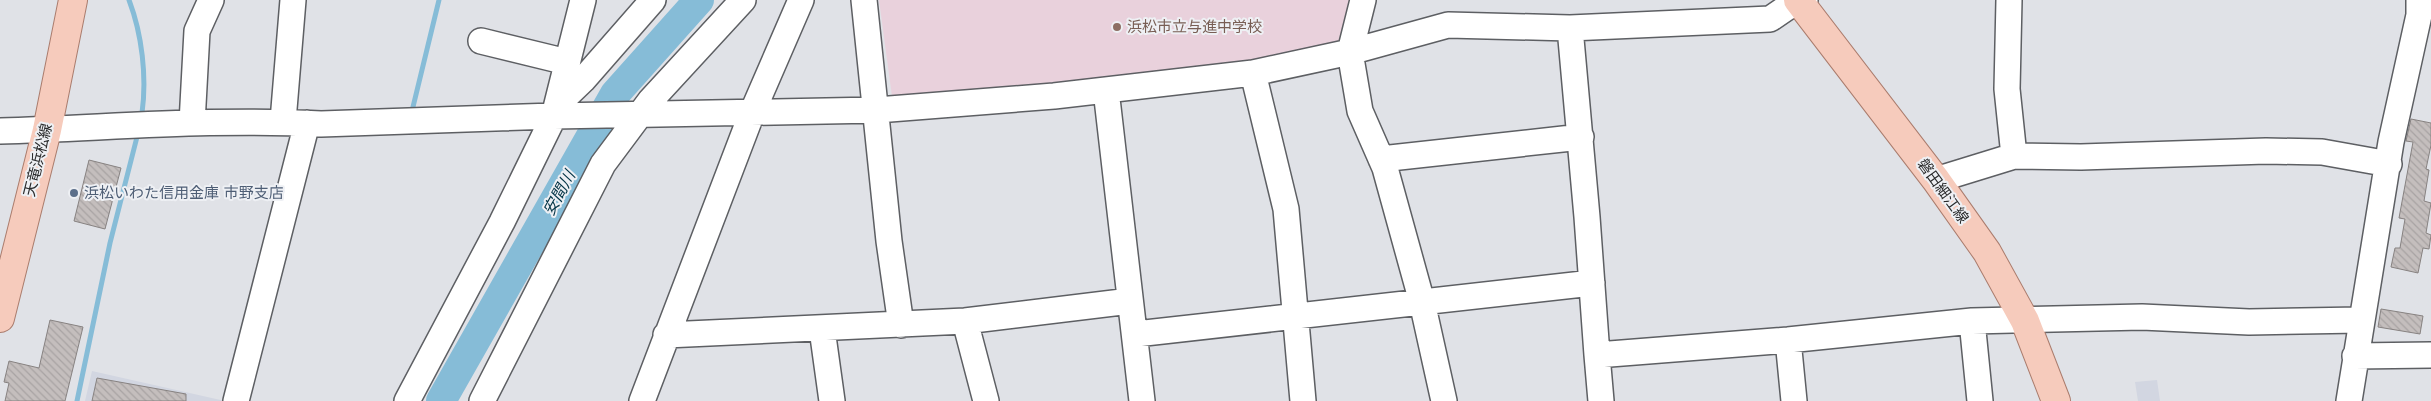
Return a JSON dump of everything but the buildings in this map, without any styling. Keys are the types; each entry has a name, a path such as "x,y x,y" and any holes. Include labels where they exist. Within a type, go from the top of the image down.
{"main road":[{"name":"天竜浜松線","path":"0,318 47,130 73,0"},
{"name":"磐田細江線","path":"1798,0 1936,180 1987,252 2025,321 2056,401"}],"street":[{"path":"192,123 197,31 212,0"},
{"path":"236,401 295,122 293,0"},
{"path":"558,112 567,62 583,0"},
{"path":"407,401 558,112 583,80 653,0"},
{"path":"482,401 603,164 635,114 743,0"},
{"path":"642,401 752,112 800,0"},
{"path":"864,0 877,110 888,241 901,325"},
{"path":"1363,0 1350,52 1360,111 1381,159 1422,302 1444,401"},
{"path":"0,131 558,112 635,114 877,110 1106,90 1253,73 1350,52 1448,25 1570,28 1770,19 1798,0 1805,0"},
{"path":"2009,0 2007,89 2014,156"},
{"path":"2349,401 2360,320 2419,15 2418,2"},
{"path":"1570,28 1581,137 1601,401"},
{"path":"481,41 567,62"},
{"path":"1253,73 1286,209 1297,316 1298,364 1303,401"},
{"path":"1106,90 1127,256 1130,301 1136,334 1142,401"},
{"path":"1381,159 1581,137"},
{"path":"1936,180 2014,156 2081,158 2266,151 2322,152 2389,164"},
{"path":"1136,334 1592,283"},
{"path":"666,335 965,321 1130,301"},
{"path":"1597,355 1788,340 1972,322 2142,317 2249,322 2360,320"},
{"path":"965,321 986,401"},
{"path":"1972,322 1980,401"},
{"path":"822,329 832,401"},
{"path":"1788,340 1794,401"},
{"path":"2355,356 2431,355"}],"shaded area":[{"name":"浜松市立与進中学校","path":"879,0 1357,0 1344,55 893,104"},
{"path":"92,371 225,401 85,401"},
{"path":"2157,380 2160,401 2138,401 2135,382"}],"waterway":[{"path":"129,0 137,27 144,70 142,113"},
{"path":"412,111 439,0"},
{"name":"安間川","path":"441,401 615,94 699,0"},
{"path":"77,401 110,243 138,133"}],"place":[{"name":"浜松市立与進中学校","path":"1117,27"},
{"name":"浜松いわた信用金庫 市野支店","path":"74,193"}]}
